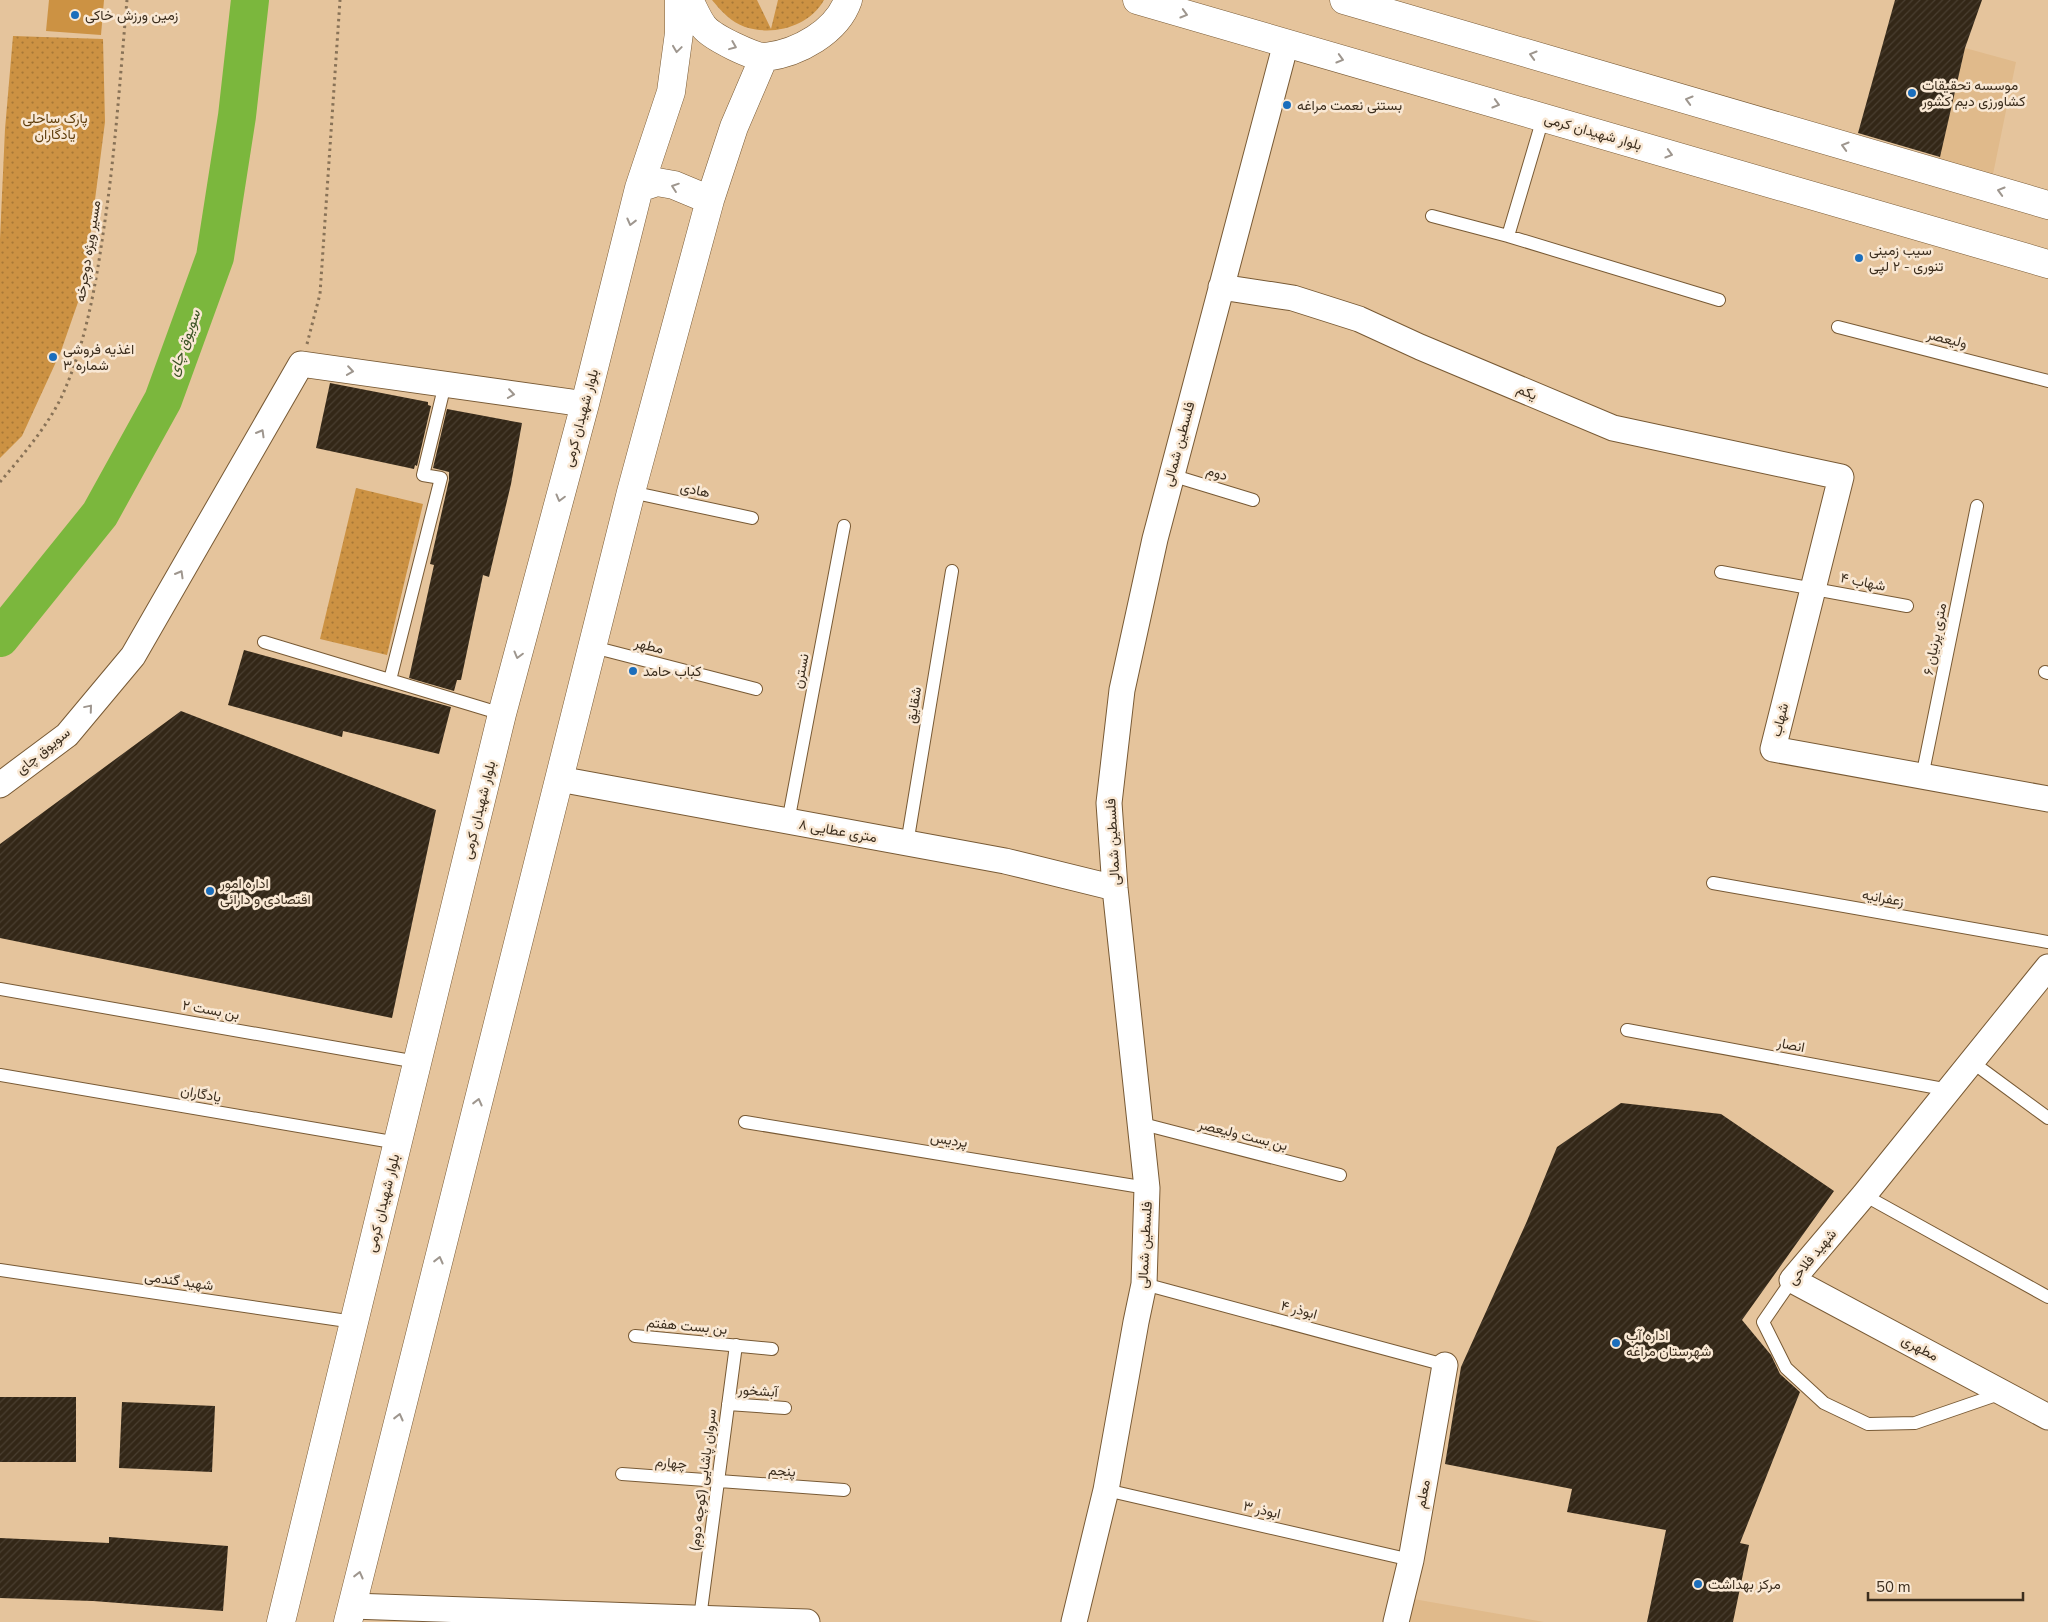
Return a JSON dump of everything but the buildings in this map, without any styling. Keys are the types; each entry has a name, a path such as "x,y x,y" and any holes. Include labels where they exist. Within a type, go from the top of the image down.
{"main road":[{"name":"بلوار شهیدان کرمی","path":"281,1622 502,714 585,404 640,188 671,92 679,33 678,0"},
{"path":"690,0 704,28 728,45 764,57 809,43 830,27 846,6 848,0"},
{"name":"بلوار شهیدان کرمی","path":"1137,0 2048,264"},
{"path":"1344,0 2048,205"},
{"path":"350,1614 632,492 710,200 734,127 764,57"},
{"path":"640,188 657,182 710,200"}],"street":[{"name":"فلسطین شمالی","path":"1074,1622 1106,1490 1144,1284 1147,1188 1115,888 1110,803 1122,690 1155,539 1220,287 1286,43"},
{"name":"یکم","path":"1220,287 1293,298 1358,320 1613,428 1841,477"},
{"path":"302,364 585,404"},
{"name":"سویوق چای","path":"0,785 67,734 133,656 302,364"},
{"name":"شهاب","path":"1841,477 1773,749 2048,799"},
{"name":"۸ متری عطایی","path":"559,780 1005,861 1115,888"},
{"name":"شهید فلاحی","path":"1792,1280 2048,967"},
{"name":"مطهری","path":"1792,1280 2048,1415"},
{"name":"معلم","path":"1396,1622 1411,1560 1445,1366"},
{"path":"350,1614 700,1618 807,1622"}],"lane":[{"path":"1508,236 1543,118"},
{"path":"1432,216 1508,236 1719,300"},
{"name":"ولیعصر","path":"1838,327 2048,381"},
{"path":"390,680 441,478 424,474 445,384"},
{"name":"دوم","path":"1172,474 1253,500"},
{"name":"هادی","path":"632,492 752,518"},
{"name":"۶ متری پرنیان","path":"1922,777 1977,506"},
{"name":"نسترن","path":"788,822 844,526"},
{"name":"شقایق","path":"907,844 952,571"},
{"name":"شهاب ۴","path":"1721,572 1907,606"},
{"path":"264,642 502,714"},
{"name":"مطهر","path":"593,647 756,689"},
{"name":"زعفرانیه","path":"1713,883 2048,942"},
{"name":"بن بست ۲","path":"0,989 417,1062"},
{"name":"انصار","path":"1627,1030 1949,1090"},
{"path":"1972,1062 2048,1118"},
{"name":"یادگاران","path":"0,1075 398,1143"},
{"name":"پردیس","path":"745,1122 1147,1188"},
{"name":"بن بست ولیعصر","path":"1139,1123 1340,1175"},
{"path":"1864,1194 2048,1297"},
{"name":"شهید گندمی","path":"0,1270 354,1322"},
{"name":"شهید فلاحی","path":"1792,1280 1763,1322 1786,1368 1824,1404 1868,1424 1915,1423 2004,1393"},
{"name":"ابوذر ۴","path":"1144,1284 1445,1366"},
{"name":"بن بست هفتم","path":"634,1336 772,1349"},
{"name":"سروان پاشایی (کوچه دوم)","path":"700,1618 736,1346"},
{"name":"آبشخور","path":"728,1404 785,1408"},
{"name":"چهارم","path":"622,1474 718,1482"},
{"name":"پنجم","path":"718,1482 844,1490"},
{"name":"ابوذر ۳","path":"1106,1490 1411,1560"}],"path":[{"name":"مسیر ویژه دوچرخه","path":"0,482 27,451 61,397 83,340 96,284 113,171 127,0"},
{"path":"302,364 320,294 340,0"}],"shaded area":[{"path":"1965,48 2016,62 1992,179 1938,162"},
{"path":"1402,1597 1544,1622 1396,1622"}],"green space":[{"name":"زمین ورزش خاکی","path":"49,0 104,0 101,35 46,31"},
{"path":"712,0 757,0 771,29 778,0 824,0 809,17 800,23 778,30 756,30 735,22"},
{"name":"پارک ساحلی یادگاران","path":"13,36 103,39 105,122 84,285 61,351 22,436 0,458 0,239 5,129"},
{"path":"356,488 423,504 387,655 320,639"}],"waterway":[{"name":"سویوق چای","path":"0,638 100,514 163,400 215,257 237,116 250,0"}],"place":[{"name":"زمین ورزش خاکی","path":"75,15"},
{"name":"موسسه تحقیقات کشاورزی دیم کشور","path":"1912,93"},
{"name":"بستنی نعمت مراغه","path":"1287,105"},
{"name":"سیب زمینی تنوری - ۲ لپی","path":"1859,258"},
{"name":"اغذیه فروشی شماره ۳","path":"53,357"},
{"name":"کباب حامد","path":"633,671"},
{"name":"اداره امور اقتصادی و دارائی","path":"210,891"},
{"name":"اداره آب شهرستان مراغه","path":"1616,1343"},
{"name":"مرکز بهداشت","path":"1698,1584"}]}
